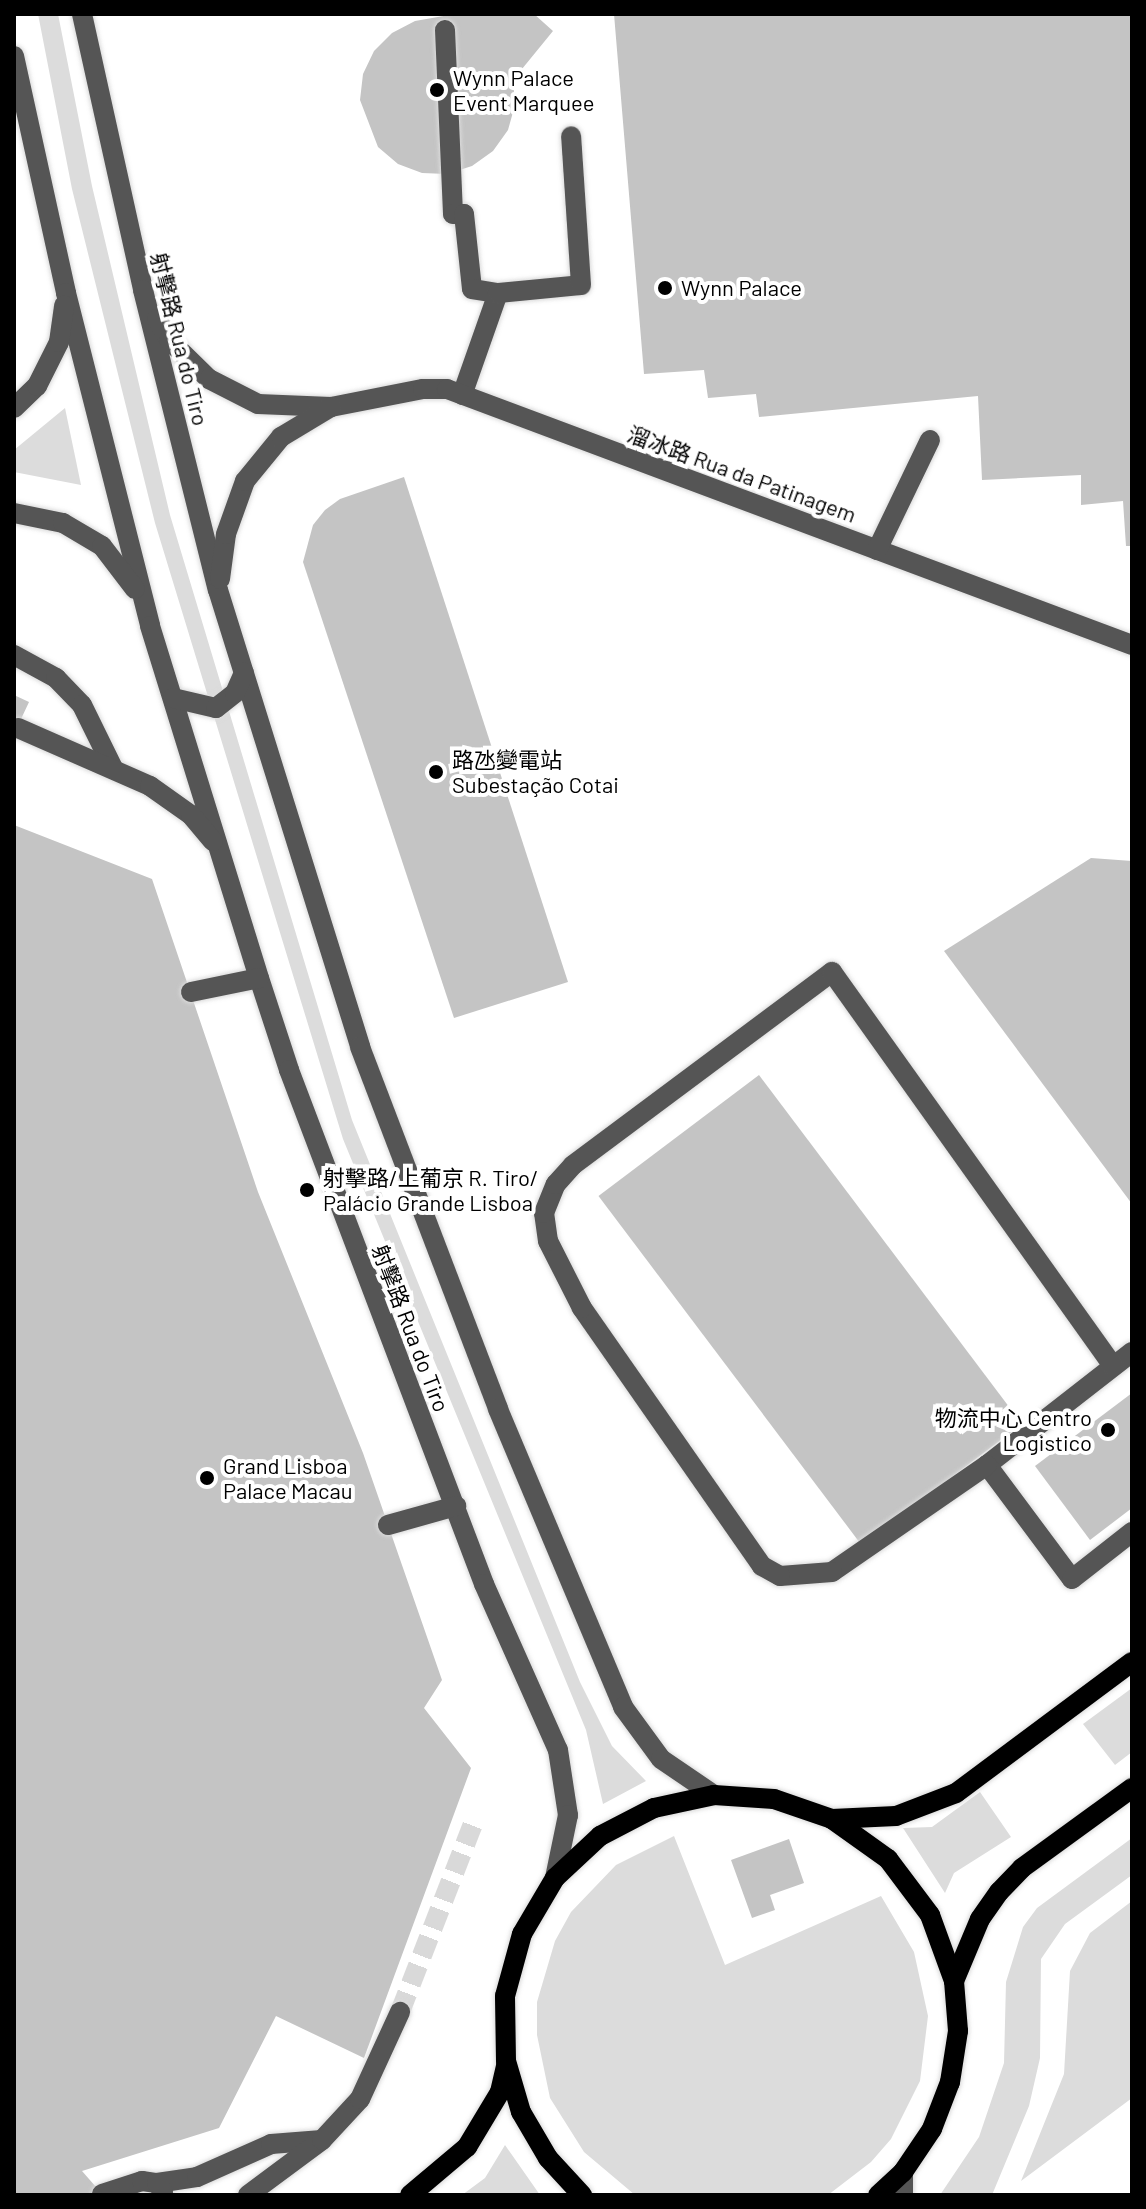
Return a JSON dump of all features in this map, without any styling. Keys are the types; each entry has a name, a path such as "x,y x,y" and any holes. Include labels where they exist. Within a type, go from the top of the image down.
{"main road":[{"path":"832,1819 896,1816 956,1793 1132,1662"},
{"path":"954,1981 980,1919 999,1892 1022,1868 1132,1788"},
{"path":"410,2195 445,2171 474,2139 500,2092 506,2061 505,1996 522,1934 555,1878 600,1836 654,1808 714,1795 774,1799 832,1819 888,1859 930,1915 954,1981 958,2031 950,2082 932,2129 903,2172 878,2195"},
{"path":"506,2061 521,2112 548,2158 582,2195"}],"street":[{"name":"射擊路 Rua do Tiro","path":"82,14 143,290 218,590 360,1047 554,1545 623,1707 640,1735 686,1779 714,1795"},
{"path":"445,30 453,214 464,214 472,289 498,293 581,285 571,136"},
{"name":"射擊路 Rua do Tiro","path":"14,56 66,293 150,626 259,978 289,1070 484,1584 558,1750 568,1815 555,1878"},
{"name":"溜冰路 Rua da Patinagem","path":"143,290 169,340 209,379 258,404 331,407 423,389 462,395 1132,645"},
{"path":"14,408 37,386 59,342 66,293"},
{"path":"462,395 498,293"},
{"name":"溜冰路 Rua da Patinagem","path":"218,590 226,534 245,481 281,437 331,407"},
{"path":"877,550 930,440"},
{"path":"14,513 63,523 102,546 131,580 150,626"},
{"path":"14,655 56,678 82,705 114,770"},
{"path":"173,698 216,708 235,693 244,673"},
{"path":"18,728 150,786 191,815 222,854"},
{"path":"1113,1366 832,972 573,1165 556,1184 544,1213 548,1241 582,1308 762,1566 780,1576 832,1572 987,1465 1132,1352"},
{"path":"191,992 259,978"},
{"path":"987,1465 1072,1579 1132,1532"},
{"path":"388,1525 456,1506"},
{"path":"248,2195 322,2140 360,2099 400,2012"},
{"path":"102,2194 142,2181 161,2189 197,2177 271,2144 322,2140"},
{"path":"903,2172 903,2195"}],"shaded area":[{"path":"38,14 58,14 92,186 170,515 352,1120 580,1682 612,1746 646,1781 603,1804 586,1730 343,1139 155,523 72,189"},
{"path":"65,408 81,485 14,472 14,450"},
{"path":"1132,1688 1132,1752 1115,1765 1083,1724"},
{"path":"980,1792 1011,1837 954,1873 945,1893 903,1828 932,1827"},
{"path":"674,1836 725,1965 881,1896 914,1952 928,2016 920,2081 891,2139 871,2162 828,2195 635,2195 584,2152 550,2098 537,2035 537,2002 555,1941 571,1912 616,1865"},
{"path":"1132,1838 1132,1875 1065,1924 1041,1959 1040,2058 1029,2106 992,2195 940,2195 979,2137 1004,2063 1006,1982 1023,1927 1037,1908"},
{"path":"1132,1901 1132,2098 1021,2181 1064,2074 1070,1971 1090,1933"},
{"path":"505,2145 540,2195 462,2195 485,2178"}],"building":[{"name":"Wynn Palace Event Marquee","path":"455,14 534,14 553,31 513,80 515,105 508,130 493,151 472,166 447,174 422,173 398,164 378,147 360,100 363,74 374,51 392,33 415,21"},
{"name":"Wynn Palace","path":"614,14 1132,14 1132,546 1126,546 1123,501 1081,505 1081,475 982,480 978,396 759,417 756,394 708,398 704,370 644,374"},
{"name":"路氹變電站 Subestação Cotai","path":"404,477 568,982 454,1018 303,562 313,525 325,510 340,499"},
{"path":"14,695 29,702 14,734"},
{"name":"Grand Lisboa Palace Macau","path":"14,825 152,879 258,1192 363,1453 442,1680 424,1708 471,1768 364,2058 276,2016 219,2128 82,2171 103,2195 14,2195"},
{"path":"1091,858 1132,861 1132,1204 944,951"},
{"path":"759,1075 1022,1424 861,1545 598,1196"},
{"name":"物流中心 Centro Logistico","path":"1132,1393 1132,1508 1090,1540 1035,1466"},
{"path":"789,1839 804,1883 770,1895 775,1910 752,1918 731,1860"}],"tunnel":[{"path":"400,2012 475,1819"}],"place":[{"name":"Wynn Palace Event Marquee","path":"437,90"},
{"name":"Wynn Palace","path":"665,288"},
{"name":"路氹變電站 Subestação Cotai","path":"436,772"},
{"name":"射擊路/上葡京 R. Tiro/ Palácio Grande Lisboa","path":"307,1190"},
{"name":"物流中心 Centro Logistico","path":"1108,1430"},
{"name":"Grand Lisboa Palace Macau","path":"207,1478"}]}
